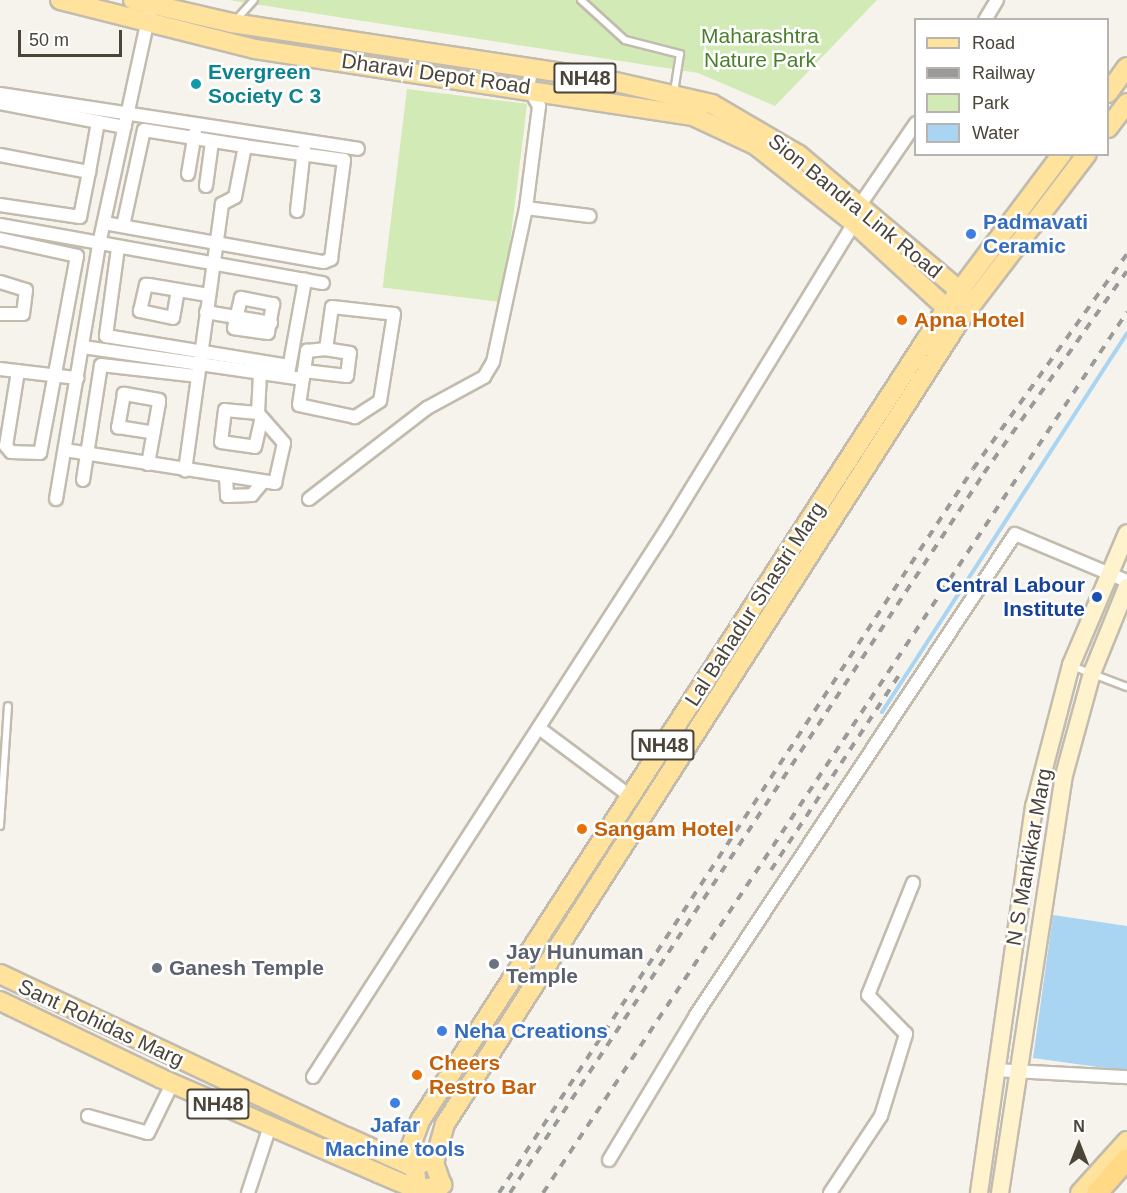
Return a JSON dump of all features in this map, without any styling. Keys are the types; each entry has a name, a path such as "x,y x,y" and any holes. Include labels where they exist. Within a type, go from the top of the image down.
{"highway":[{"path":"1096,1193 1127,1159"},
{"path":"1110,1193 1127,1174"}],"main road":[{"name":"Dharavi Depot Road","path":"60,0 146,25 255,50 530,79 659,107 722,127 755,145 854,224 953,314"},
{"name":"Sion Bandra Link Road","path":"133,0 232,23 530,79 674,92 749,122 860,205 967,297"},
{"path":"1109,90 1127,67"},
{"path":"1109,126 1127,103"},
{"name":"Lal Bahadur Shastri Marg","path":"967,297 1035,191 1061,156"},
{"name":"Lal Bahadur Shastri Marg","path":"418,1190 411,1166 414,1131 664,743 953,314 1052,201 1086,156"},
{"path":"1035,191 1052,201"},
{"name":"Lal Bahadur Shastri Marg","path":"434,1162 445,1124 681,754 953,314"},
{"name":"N S Mankikar Marg","path":"979,1193 1031,827 1071,665 1108,573 1127,533"},
{"name":"N S Mankikar Marg","path":"1000,1193 1053,830 1092,673 1127,587"},
{"path":"1053,731 1075,737"},
{"path":"664,743 681,754"},
{"path":"1031,827 1053,830"},
{"name":"Sant Rohidas Marg","path":"0,974 200,1070 411,1166"},
{"name":"Sant Rohidas Marg","path":"0,1001 172,1084 418,1190"},
{"path":"98,1049 110,1027"},
{"path":"190,1092 200,1070"},
{"path":"1080,1193 1127,1141"},
{"path":"411,1166 434,1162 442,1185 418,1190"}],"street":[{"path":"986,18 997,0"},
{"path":"56,499 99,244 151,4"},
{"path":"309,499 427,408 484,377 498,344 526,208 539,106 530,79"},
{"path":"0,94 128,113 195,132 304,148 345,162 331,259 216,243 104,223"},
{"path":"0,103 125,128"},
{"path":"0,205 80,217 98,122"},
{"path":"860,205 914,124"},
{"path":"123,226 141,132 195,132 212,142 245,146 358,149"},
{"path":"188,174 195,132"},
{"path":"206,186 212,142"},
{"path":"185,470 222,204 235,197 245,146"},
{"path":"297,211 304,148"},
{"path":"0,155 89,172"},
{"path":"526,208 589,216"},
{"path":"313,1077 539,728 854,224"},
{"path":"0,225 323,283"},
{"path":"0,239 77,254 58,376 43,450 11,452 6,446 18,371"},
{"path":"118,248 104,332 178,361"},
{"path":"288,371 305,280"},
{"path":"0,282 26,291 23,314 0,314"},
{"path":"178,290 208,295"},
{"path":"206,312 235,317 271,323 273,304 253,299 239,299 235,317"},
{"path":"83,347 123,359 199,364 225,362 304,375 347,376 350,353 308,349 304,375 299,405 304,410 355,417 378,405 394,314 334,306 326,349"},
{"path":"123,359 125,339"},
{"path":"83,480 100,367 123,359"},
{"path":"225,362 260,373 288,371"},
{"path":"0,369 77,378"},
{"path":"65,450 262,483 278,479 284,443 279,432 260,417 260,373"},
{"path":"148,464 154,433"},
{"path":"226,476 227,496 252,495 262,483"},
{"path":"609,1160 696,1015 1015,534 1127,581"},
{"path":"539,728 630,796"},
{"path":"830,1193 881,1116 906,1034 868,995 913,883"},
{"path":"996,1070 1127,1077"},
{"path":"88,1116 148,1133 172,1084"},
{"path":"248,1193 270,1126"}],"lane":[{"path":"232,23 255,0"},
{"path":"581,0 625,40 680,54 674,92"},
{"path":"1071,665 1127,687"},
{"path":"0,826 8,705"}],"green space":[{"name":"Maharashtra Nature Park","path":"229,0 877,0 775,106 698,73"},
{"path":"407,89 527,104 503,302 383,288"}],"water":[{"path":"1053,915 1127,926 1127,1071 1033,1058"}],"waterway":[{"path":"882,712 1127,333"}],"railway":[{"path":"499,1193 973,469 1127,254"},
{"path":"510,1193 984,473 1127,271"},
{"path":"543,1193 1127,312"},
{"path":"771,870 901,672"}],"place":[{"name":"Evergreen Society C 3","path":"196,84"},
{"name":"Padmavati Ceramic","path":"971,234"},
{"name":"Apna Hotel","path":"902,320"},
{"name":"Central Labour Institute","path":"1097,597"},
{"name":"Sangam Hotel","path":"582,829"},
{"name":"Jay Hunuman Temple","path":"494,964"},
{"name":"Ganesh Temple","path":"157,968"},
{"name":"Neha Creations","path":"442,1031"},
{"name":"Cheers Restro Bar","path":"417,1075"},
{"name":"Jafar Machine tools","path":"395,1103"}]}
